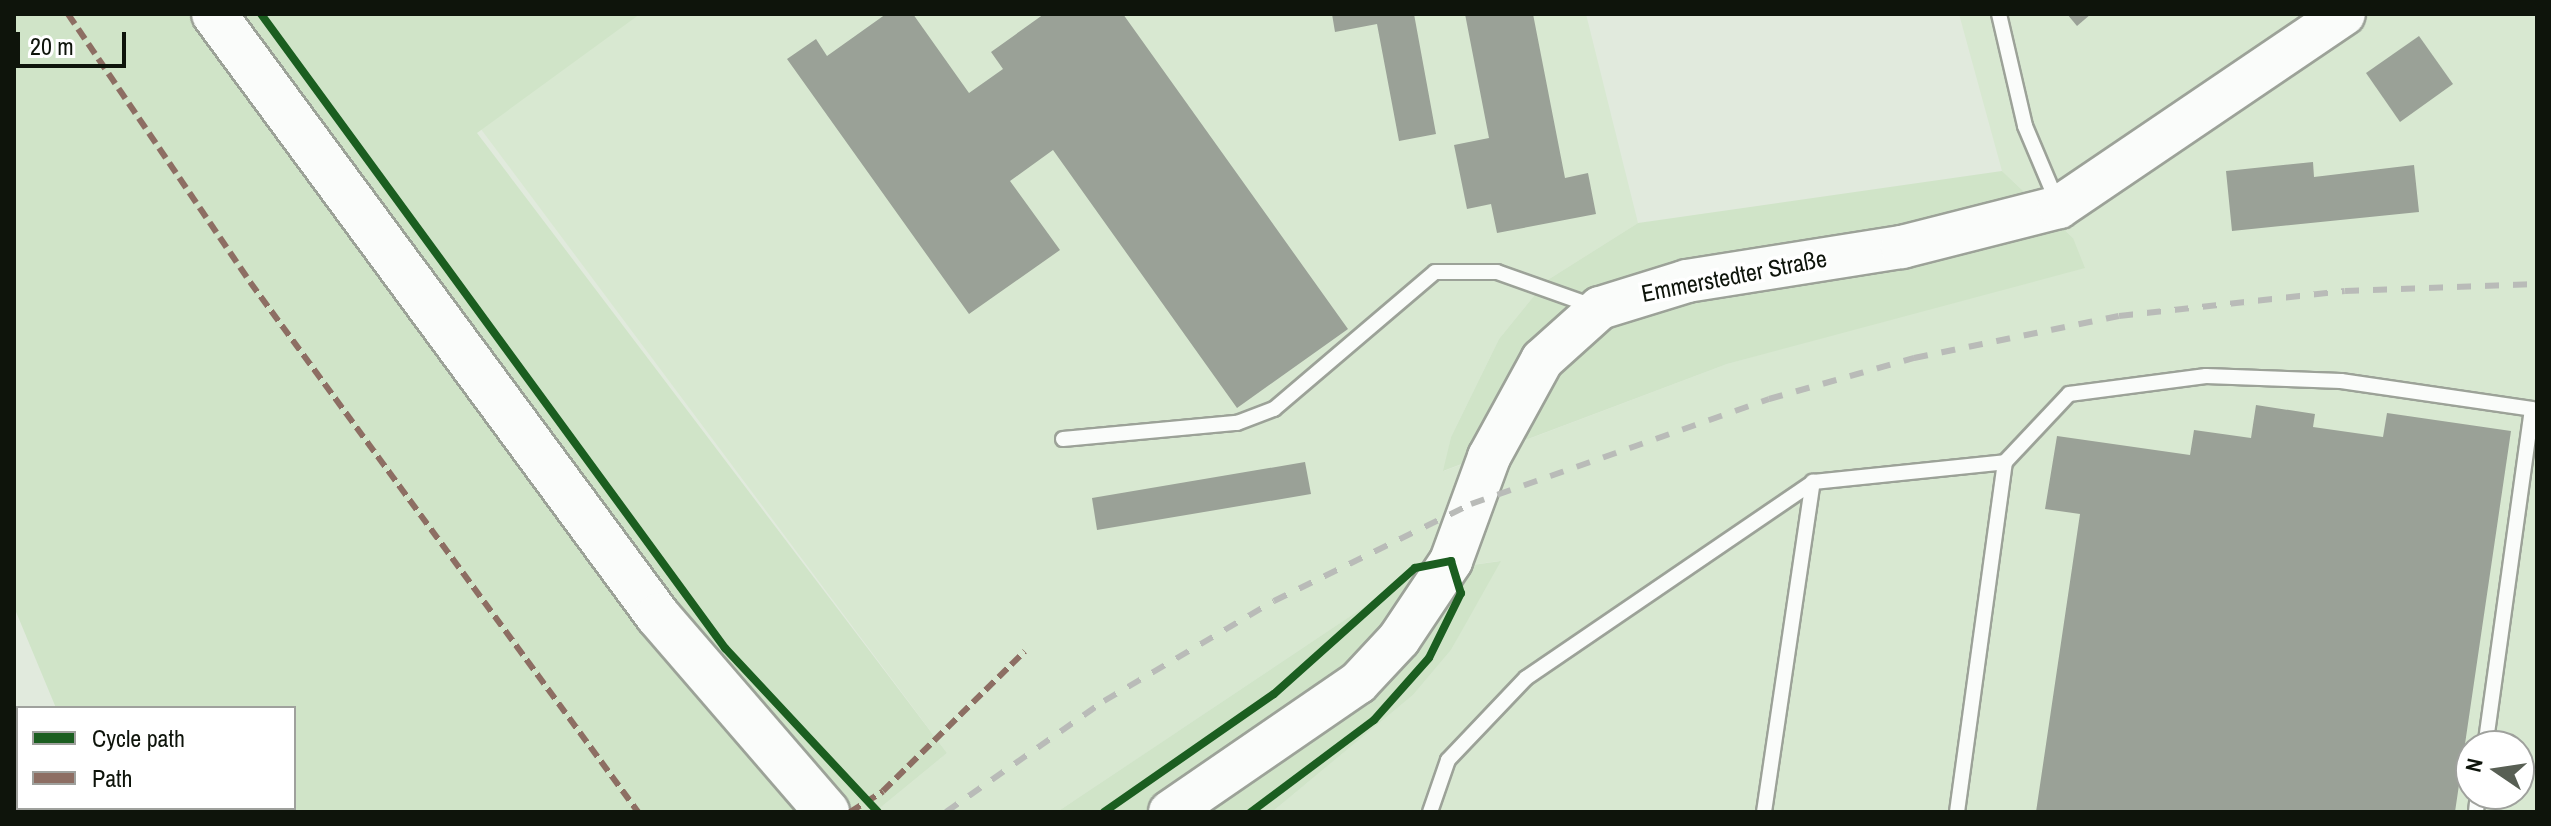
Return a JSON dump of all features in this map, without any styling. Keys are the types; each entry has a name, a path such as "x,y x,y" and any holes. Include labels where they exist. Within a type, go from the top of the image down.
{"main road":[{"path":"214,14 658,616 821,807"},
{"name":"Emmerstedter Straße","path":"1170,812 1358,683 1399,639 1451,561 1489,457 1542,360 1600,308 1687,281 1902,247 2059,207 2344,14"}],"lane":[{"path":"1999,14 2025,126 2059,207"},
{"path":"1063,439 1237,423 1274,409 1435,272 1497,272 1600,308"},
{"path":"1957,812 2005,462 2069,394 2206,376 2341,381 2532,409 2487,730"},
{"path":"1430,812 1448,760 1526,678 1813,482 2005,462"},
{"path":"1764,812 1813,482"}],"shaded area":[{"path":"14,14 640,14 477,133 947,753 875,812 75,812 296,810 296,706 55,706 14,607"},
{"path":"395,14 1586,14 1638,223 1546,281 1499,339 1451,437 1444,471 1727,364 2003,287 2073,238 2002,171 1959,14 2537,14 2537,812 1272,812 1413,695 1451,650 1499,561 1415,573 1057,812 875,812 947,753"},
{"path":"2002,171 2073,238 2085,268 1727,364 1443,471 1451,437 1499,339 1546,281 1638,223"},
{"path":"1501,561 1451,650 1413,695 1272,812 1057,812 1415,573"}],"building":[{"path":"886,14 913,14 969,93 1003,69 991,52 1044,14 1123,14 1348,329 1237,408 1053,150 1010,181 1060,250 969,314 787,59 816,39 827,56"},
{"path":"1332,14 1414,14 1436,134 1399,141 1377,24 1335,32"},
{"path":"1465,14 1533,14 1565,178 1588,173 1596,214 1497,233 1491,204 1467,209 1454,145 1489,138"},
{"path":"2067,14 2091,14 2077,26"},
{"path":"2419,36 2453,84 2400,122 2366,73"},
{"path":"2313,162 2314,177 2414,165 2419,212 2232,231 2226,171"},
{"path":"2256,405 2315,414 2313,427 2383,437 2387,413 2511,431 2467,730 2455,730 2455,812 2036,812 2080,514 2045,509 2057,436 2190,455 2194,430 2251,438"},
{"path":"1305,462 1311,494 1097,530 1092,498"}],"railway":[{"path":"946,812 1104,701 1274,601 1471,504 1769,399 1914,358 2119,316 2345,291 2537,284"}],"marked path":[{"path":"68,14 250,282 638,812"},
{"path":"850,812 883,791 1025,651"}],"cycle path":[{"path":"261,14 725,648 878,812"},
{"path":"1104,812 1274,694 1415,568 1451,561 1461,593 1429,658 1374,720 1251,812"}]}
